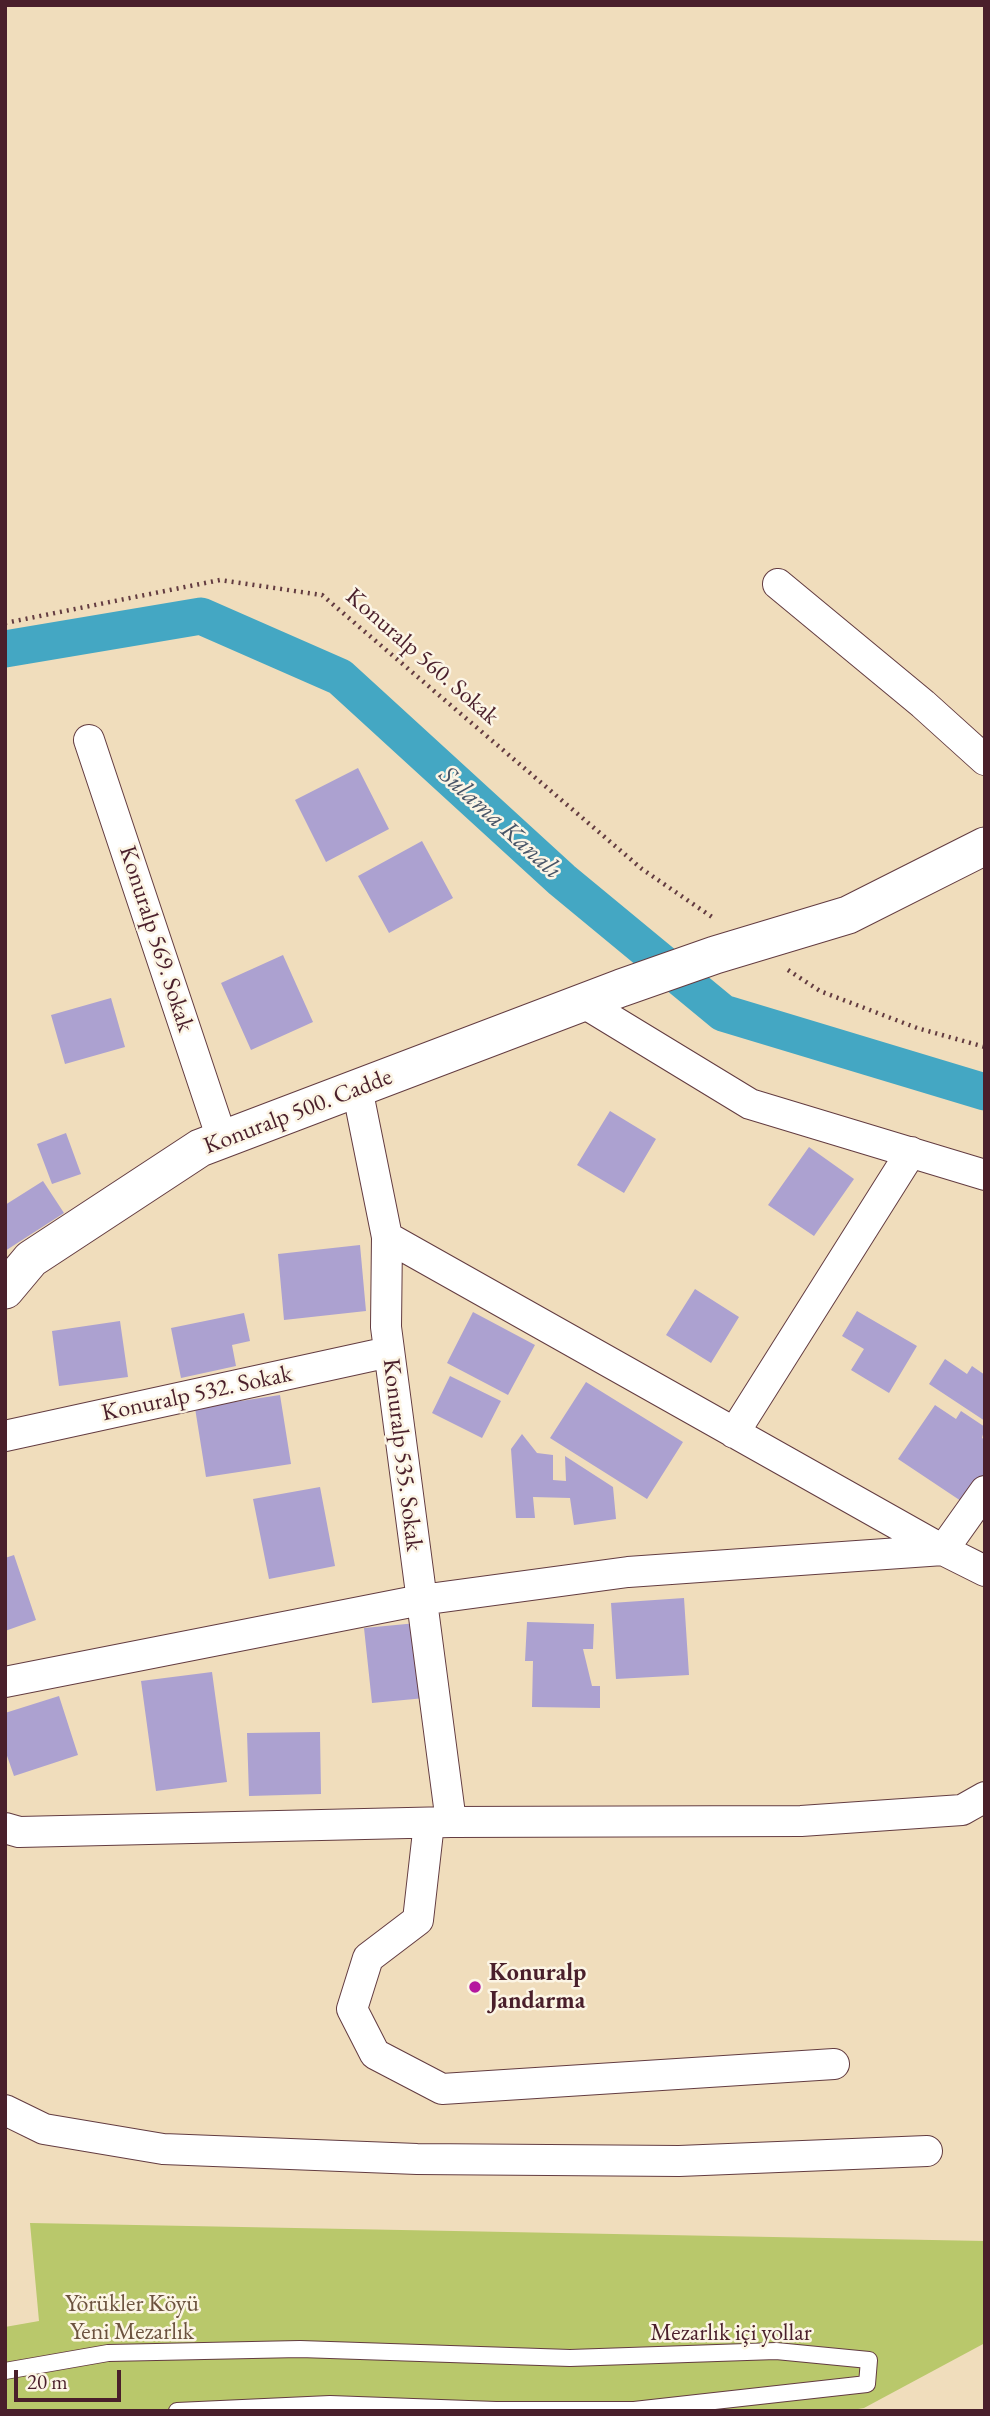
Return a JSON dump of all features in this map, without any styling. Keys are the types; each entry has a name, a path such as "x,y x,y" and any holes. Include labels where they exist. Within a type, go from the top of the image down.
{"street":[{"path":"778,584 923,704 985,760"},
{"name":"Konuralp 569. Sokak","path":"89,740 222,1139"},
{"name":"Konuralp 500. Cadde","path":"5,1290 32,1259 200,1148 621,988 715,955 848,915 985,846"},
{"path":"583,1003 750,1104 985,1175"},
{"name":"Konuralp 535. Sokak","path":"357,1088 387,1237 386,1327 421,1600 440,1823 418,1920 368,1958 352,2009 375,2054 442,2089 834,2064"},
{"path":"734,1433 911,1152"},
{"path":"387,1237 943,1550 985,1571"},
{"name":"Konuralp 532. Sokak","path":"5,1436 389,1352"},
{"path":"943,1550 985,1491"},
{"path":"5,1682 421,1600 628,1572 943,1550"},
{"path":"5,1828 19,1832 440,1823 801,1821 962,1810 985,1797"},
{"path":"5,2110 44,2129 163,2149 417,2159 665,2161 928,2151"}],"lane":[{"name":"Mezarlık içi yollar","path":"5,2371 108,2353 300,2349 570,2358 776,2351 869,2360 867,2384 634,2410 496,2410 330,2404 177,2411"}],"path":[{"name":"Konuralp 560. Sokak","path":"5,623 220,580 322,594 642,869 820,991 917,1028 985,1047"}],"green space":[{"name":"Yörükler Köyü Yeni Mezarlık","path":"30,2223 985,2241 985,2343 864,2408 846,2411 5,2411 5,2327 39,2321"}],"building":[{"path":"358,768 389,829 326,862 295,800"},
{"path":"422,841 453,898 389,933 358,876"},
{"path":"283,955 313,1022 251,1050 221,983"},
{"path":"111,998 125,1047 65,1064 51,1015"},
{"path":"610,1111 656,1139 624,1193 577,1165"},
{"path":"66,1133 81,1174 52,1184 37,1144"},
{"path":"809,1147 854,1179 814,1236 768,1205"},
{"path":"43,1181 64,1213 5,1251 5,1205"},
{"path":"360,1245 366,1311 284,1320 278,1254"},
{"path":"695,1289 739,1317 711,1363 666,1335"},
{"path":"857,1311 917,1346 889,1393 851,1370 864,1349 842,1336"},
{"path":"473,1312 535,1345 508,1395 447,1363"},
{"path":"244,1313 250,1341 232,1345 236,1366 181,1378 171,1328"},
{"path":"120,1321 128,1377 59,1386 52,1331"},
{"path":"945,1359 967,1374 972,1366 985,1375 985,1421 929,1384"},
{"path":"450,1376 501,1401 482,1438 432,1413"},
{"path":"586,1382 683,1442 647,1499 550,1438"},
{"path":"280,1395 291,1464 206,1477 195,1408"},
{"path":"935,1405 956,1419 961,1411 985,1427 982,1438 985,1440 985,1479 967,1505 898,1459"},
{"path":"522,1434 537,1453 553,1455 553,1480 566,1481 565,1456 613,1487 616,1519 574,1525 570,1498 533,1497 535,1518 516,1518 511,1449"},
{"path":"320,1487 335,1566 269,1579 253,1499"},
{"path":"14,1555 36,1620 5,1631 5,1558"},
{"path":"684,1598 689,1675 616,1679 611,1603"},
{"path":"527,1622 594,1624 593,1649 583,1649 592,1686 600,1686 600,1708 532,1707 533,1661 525,1661"},
{"path":"417,1623 425,1698 372,1703 364,1628"},
{"path":"212,1672 227,1782 156,1791 141,1681"},
{"path":"59,1696 78,1755 14,1776 5,1750 5,1713"},
{"path":"320,1732 321,1794 249,1796 247,1733"}],"waterway":[{"name":"Sulama Kanalı","path":"5,649 201,616 340,677 562,880 723,1013 985,1092"}],"place":[{"name":"Konuralp Jandarma","path":"475,1987"}]}
